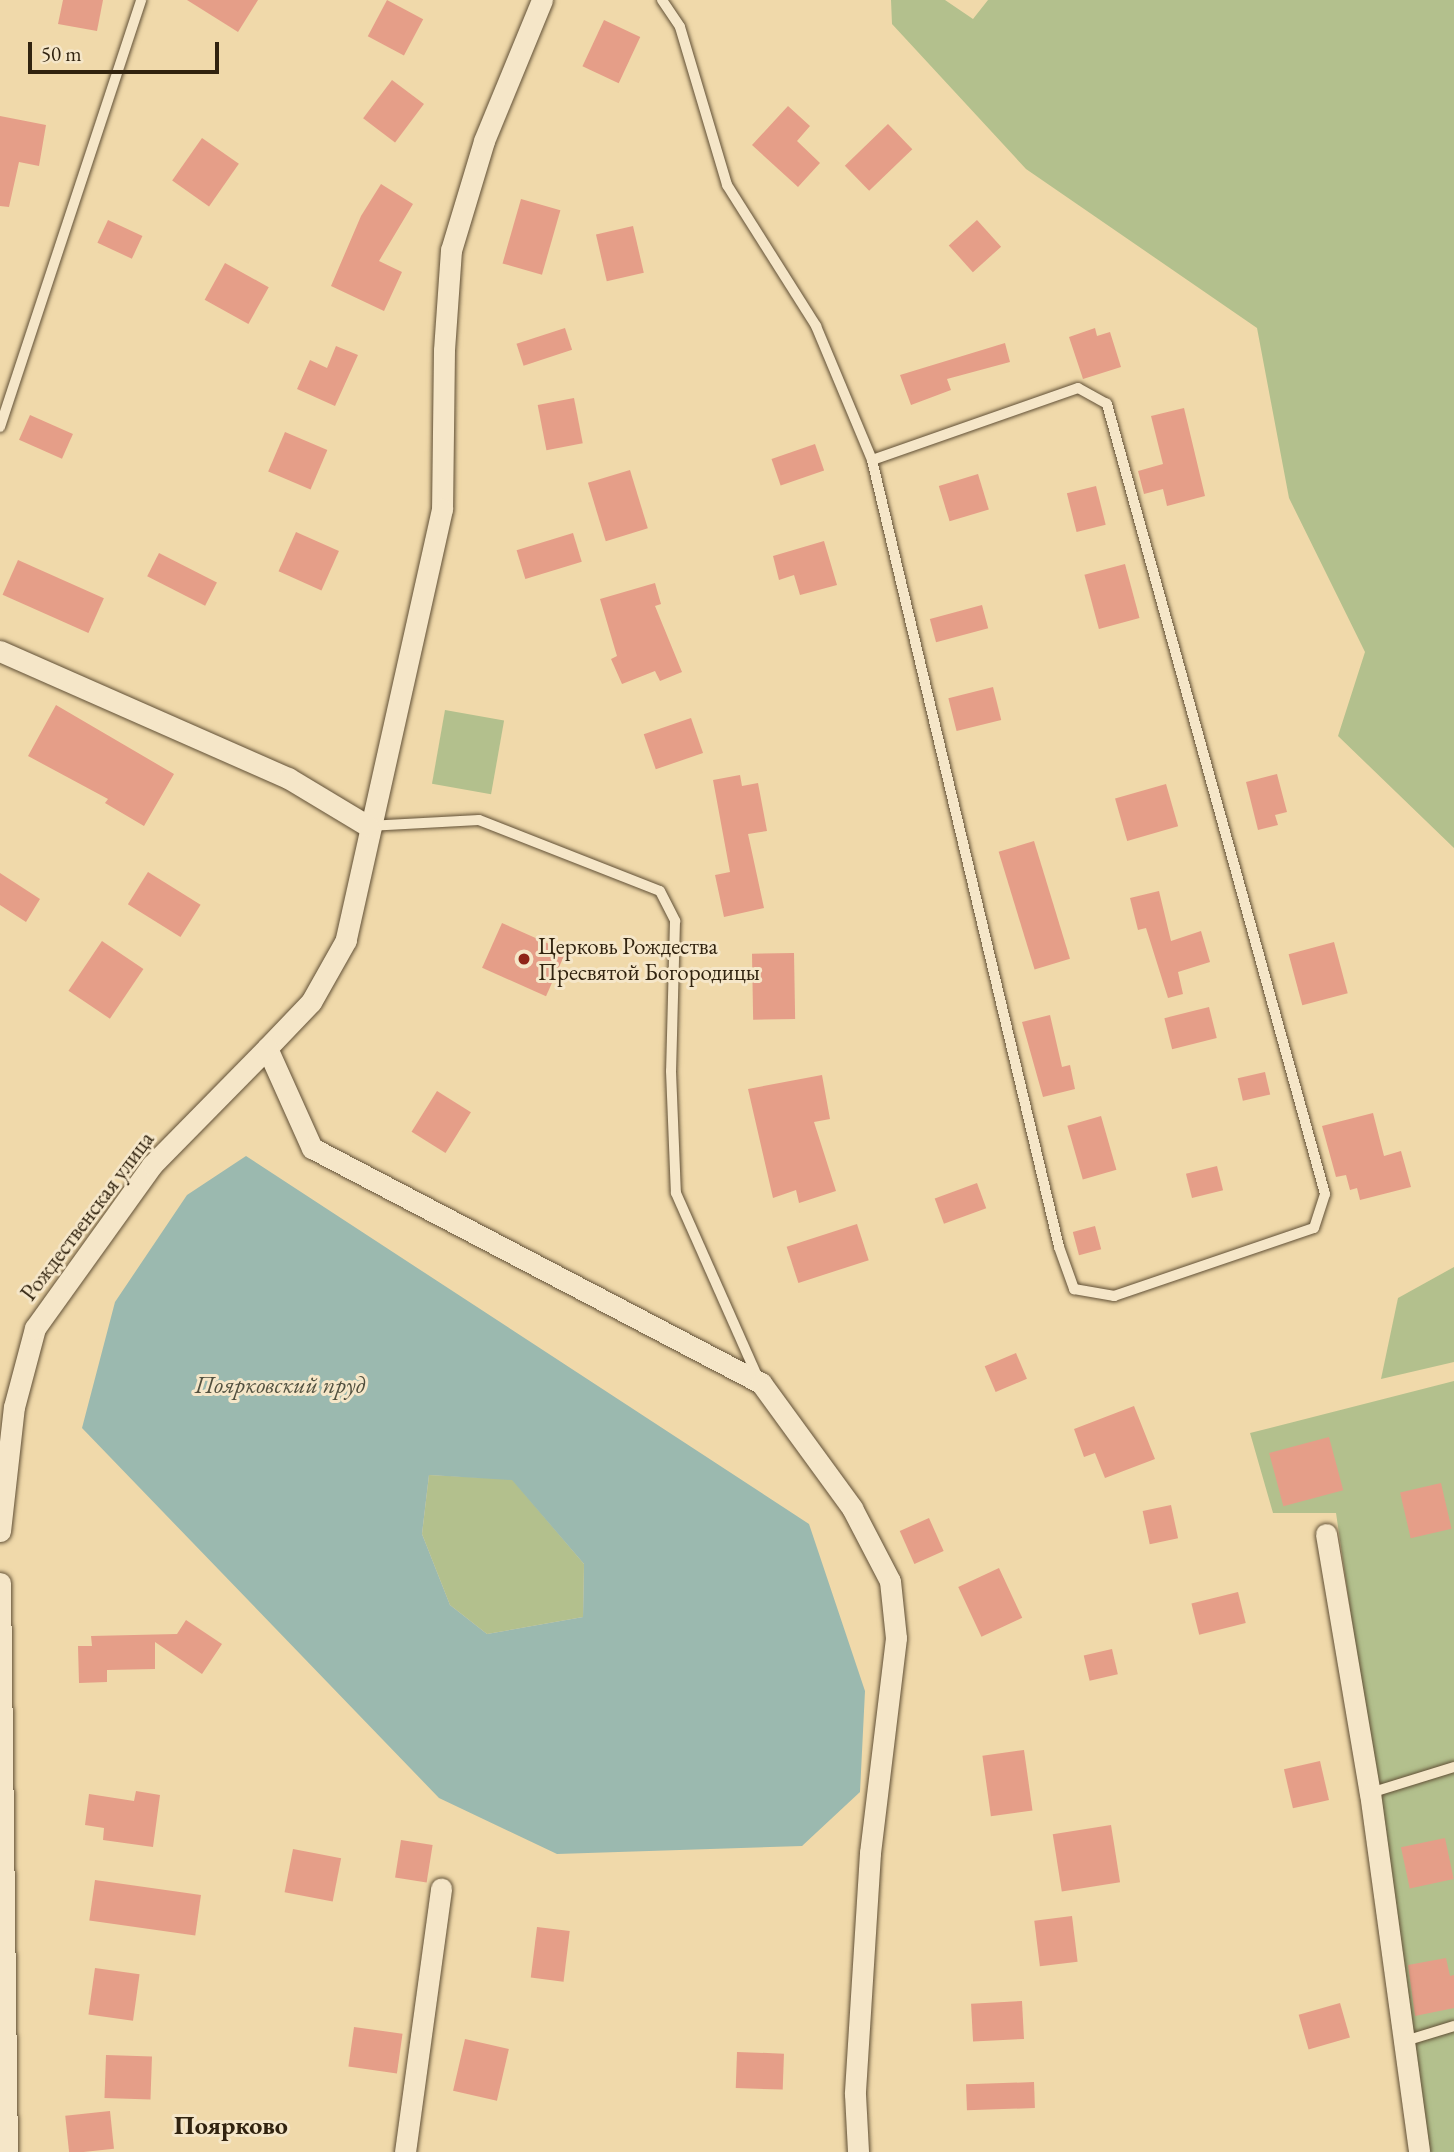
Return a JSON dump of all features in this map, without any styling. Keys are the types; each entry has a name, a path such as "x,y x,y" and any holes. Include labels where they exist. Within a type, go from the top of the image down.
{"street":[{"name":"Рождественская улица","path":"0,1531 14,1407 36,1328 152,1165 311,1002 346,940 368,826 442,509 444,350 451,250 484,141 541,0"},
{"path":"0,651 288,778 368,826"},
{"path":"267,1048 312,1148 761,1383 852,1508 890,1581 896,1638 870,1853 855,2094 858,2152"},
{"path":"1326,1534 1370,1793 1419,2152"},
{"path":"0,1583 7,2152"},
{"path":"405,2152 441,1888"}],"lane":[{"path":"0,427 141,0"},
{"path":"662,0 680,27 727,185 816,327 872,460 1055,1233 1074,1289 1114,1296 1314,1228 1325,1194 1107,404 1078,388 872,460"},
{"path":"368,826 479,820 660,891 675,921 671,1071 676,1193 761,1383"},
{"path":"1370,1793 1454,1767"},
{"path":"1405,2040 1454,2026"}],"green space":[{"path":"891,0 945,0 973,19 988,0 1454,0 1454,848 1338,736 1365,652 1289,498 1257,328 1026,169 892,24"},
{"path":"445,710 504,720 491,794 432,784"},
{"path":"1454,1267 1454,1362 1381,1379 1398,1298"},
{"path":"1454,1381 1454,2152 1430,2152 1336,1513 1273,1513 1250,1433"},
{"path":"429,1475 512,1479 584,1564 583,1617 487,1634 450,1605 422,1534"}],"water":[{"name":"Поярковский пруд","path":"246,1156 809,1524 865,1691 860,1792 802,1846 557,1854 439,1798 82,1428 115,1302 187,1195","holes":["429,1475 512,1480 584,1564 583,1617 487,1634 450,1605 422,1534"]}],"building":[{"path":"63,0 103,0 97,31 58,24"},
{"path":"187,0 258,0 238,32"},
{"path":"387,0 423,19 404,55 368,36"},
{"path":"604,20 640,37 619,83 582,66"},
{"path":"392,80 424,104 395,142 363,118"},
{"path":"788,106 810,126 797,141 820,163 798,187 752,145"},
{"path":"0,116 46,125 39,166 19,162 9,207 0,206"},
{"path":"888,124 912,149 869,191 845,166"},
{"path":"202,138 239,164 209,206 172,181"},
{"path":"381,184 413,204 379,261 402,272 384,311 331,286 361,216"},
{"path":"521,199 560,210 542,275 503,263"},
{"path":"108,220 142,236 132,259 97,243"},
{"path":"977,220 1001,247 973,272 949,245"},
{"path":"633,226 644,273 607,281 596,235"},
{"path":"225,263 269,287 248,324 205,300"},
{"path":"565,328 572,350 524,366 516,344"},
{"path":"1095,328 1097,336 1110,332 1121,367 1083,379 1069,337"},
{"path":"1005,343 1010,362 947,379 951,390 911,405 900,375"},
{"path":"336,346 358,355 335,406 297,389 310,360 327,368"},
{"path":"574,398 583,443 546,450 538,405"},
{"path":"1184,408 1205,496 1167,506 1163,489 1144,494 1138,471 1163,464 1151,416"},
{"path":"30,415 73,434 62,459 19,440"},
{"path":"285,432 327,450 311,490 268,472"},
{"path":"815,444 824,470 781,485 772,459"},
{"path":"630,470 648,528 606,541 588,483"},
{"path":"978,474 989,509 950,521 939,486"},
{"path":"1096,486 1106,525 1077,532 1067,493"},
{"path":"296,532 339,551 321,590 279,571"},
{"path":"573,533 582,562 525,579 517,550"},
{"path":"824,541 837,585 800,595 794,575 779,580 773,556"},
{"path":"159,553 217,583 205,606 147,576"},
{"path":"18,560 104,598 88,633 3,595"},
{"path":"1125,564 1139,618 1099,629 1084,575"},
{"path":"655,583 661,604 655,606 682,672 660,681 655,671 622,684 611,659 617,656 600,599"},
{"path":"982,605 988,628 936,642 930,619"},
{"path":"993,687 1001,720 957,731 948,698"},
{"path":"56,705 174,774 144,826 105,803 108,799 28,756"},
{"path":"691,718 703,753 656,769 644,734"},
{"path":"1277,774 1287,812 1275,815 1278,825 1258,830 1246,782"},
{"path":"740,775 742,786 758,783 767,831 748,834 764,908 724,917 715,875 730,872 713,780"},
{"path":"1166,784 1178,826 1127,841 1115,799"},
{"path":"1034,841 1070,959 1035,969 999,852"},
{"path":"148,872 201,905 180,937 128,904"},
{"path":"0,873 40,899 26,922 0,905"},
{"path":"1159,891 1171,941 1201,931 1210,962 1178,972 1183,994 1168,998 1146,928 1138,930 1130,898"},
{"name":"Церковь Рождества Пресвятой Богородицы","path":"502,923 566,951 546,996 482,968"},
{"path":"102,941 143,969 110,1019 68,991"},
{"path":"1334,942 1348,993 1302,1005 1289,954"},
{"path":"794,953 795,1019 753,1020 752,954"},
{"path":"1209,1007 1217,1038 1172,1049 1164,1018"},
{"path":"1050,1015 1062,1067 1070,1065 1075,1089 1043,1097 1022,1022"},
{"path":"1265,1072 1270,1094 1243,1101 1238,1078"},
{"path":"822,1075 830,1119 814,1122 836,1191 799,1203 796,1190 773,1198 748,1089"},
{"path":"437,1091 471,1112 445,1153 412,1132"},
{"path":"1373,1113 1384,1156 1401,1151 1411,1187 1360,1200 1357,1188 1350,1190 1346,1175 1336,1177 1322,1126"},
{"path":"1101,1116 1116,1170 1083,1179 1067,1126"},
{"path":"1217,1166 1223,1190 1192,1198 1186,1174"},
{"path":"977,1183 986,1208 944,1224 935,1198"},
{"path":"857,1224 869,1260 798,1283 787,1247"},
{"path":"1095,1226 1101,1249 1079,1255 1073,1232"},
{"path":"1016,1353 1027,1379 996,1392 985,1366"},
{"path":"1134,1406 1155,1459 1105,1478 1095,1453 1084,1457 1074,1429"},
{"path":"1329,1437 1343,1490 1283,1506 1269,1453"},
{"path":"1441,1483 1452,1529 1411,1538 1400,1492"},
{"path":"1171,1505 1178,1538 1150,1544 1143,1511"},
{"path":"929,1518 944,1551 914,1564 900,1531"},
{"path":"999,1568 1022,1618 981,1637 958,1587"},
{"path":"1238,1592 1246,1623 1199,1635 1191,1604"},
{"path":"186,1620 222,1644 202,1674 155,1642 155,1669 107,1670 107,1682 79,1683 78,1646 92,1646 91,1636 177,1634"},
{"path":"1112,1649 1118,1674 1090,1681 1084,1656"},
{"path":"1024,1750 1032,1810 991,1816 982,1756"},
{"path":"1320,1761 1329,1800 1293,1808 1284,1769"},
{"path":"136,1791 160,1795 153,1847 103,1840 104,1828 85,1825 89,1794 134,1801"},
{"path":"1111,1825 1120,1882 1062,1892 1053,1834"},
{"path":"1445,1838 1454,1879 1410,1888 1401,1847"},
{"path":"401,1840 433,1845 427,1883 395,1878"},
{"path":"293,1849 341,1858 333,1902 285,1892"},
{"path":"95,1880 201,1895 195,1935 89,1921"},
{"path":"1072,1916 1078,1962 1040,1966 1034,1921"},
{"path":"537,1927 570,1931 564,1982 531,1978"},
{"path":"1446,1958 1450,1976 1454,1975 1454,2008 1415,2016 1408,1965"},
{"path":"95,1968 140,1974 133,2021 88,2015"},
{"path":"1022,2001 1024,2039 973,2042 971,2004"},
{"path":"1340,2003 1350,2038 1309,2049 1299,2015"},
{"path":"354,2027 403,2034 397,2073 348,2067"},
{"path":"465,2039 509,2049 497,2101 453,2091"},
{"path":"737,2052 784,2054 783,2090 736,2088"},
{"path":"106,2055 152,2057 150,2100 104,2098"},
{"path":"1034,2082 1035,2108 967,2110 966,2084"},
{"path":"110,2111 114,2149 69,2152 65,2116"}],"place":[{"name":"Церковь Рождества Пресвятой Богородицы","path":"524,959"}],"district":[{"name":"Поярково","path":"231,2126"}]}
